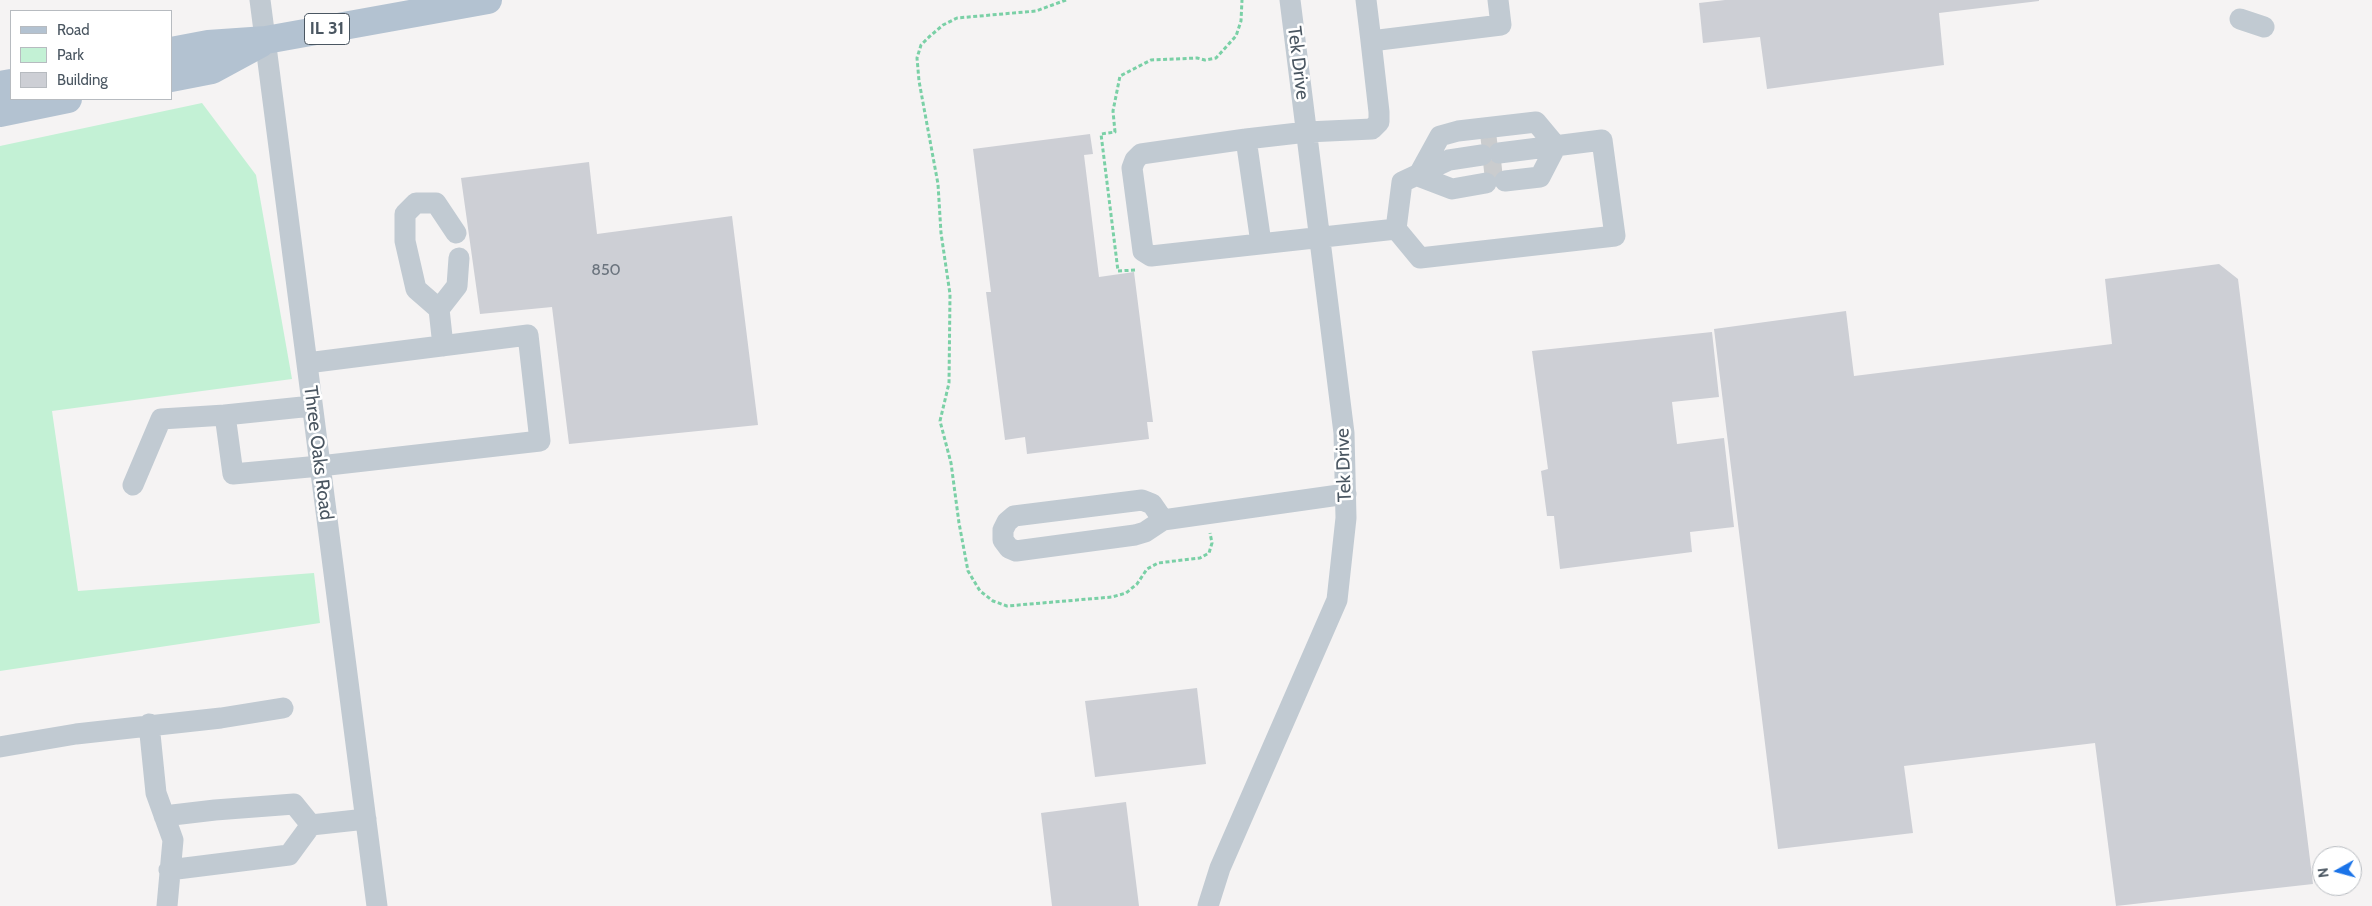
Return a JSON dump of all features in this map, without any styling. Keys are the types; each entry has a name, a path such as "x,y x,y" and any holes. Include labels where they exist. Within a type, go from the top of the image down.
{"main road":[{"name":"IL 31","path":"172,51 208,44 266,40 488,0"},
{"name":"IL 31","path":"172,78 212,70 266,40"},
{"path":"0,112 63,100"}],"street":[{"name":"Three Oaks Road","path":"260,0 377,906"},
{"name":"Tek Drive","path":"1208,906 1224,860 1337,600 1346,518 1344,433 1290,0"},
{"path":"1366,0 1379,112 1379,122 1372,128 1307,132 1141,154 1135,160 1132,168 1133,177 1143,250 1151,256 1396,229"},
{"path":"1371,41 1501,25 1498,0"},
{"path":"2240,19 2264,27"},
{"path":"1418,176 1440,136 1458,131 1536,122 1556,146"},
{"path":"1246,139 1261,243"},
{"path":"1418,176 1452,189 1492,162 1556,146 1602,140 1615,236 1420,258 1396,229 1402,182 1449,160 1492,162 1540,177 1556,146"},
{"path":"443,346 439,309 416,289 405,241 405,214 416,203 436,203 456,233"},
{"path":"439,309 457,286 459,258"},
{"path":"225,415 232,474 540,441 528,336 307,363"},
{"path":"133,485 161,419 225,415 312,406"},
{"path":"1163,520 1152,504 1142,500 1014,516 1007,522 1003,530 1003,540 1009,548 1016,551 1135,535 1146,532 1163,520 1346,494"},
{"path":"0,747 149,724 221,718 283,708"},
{"path":"149,724 156,793 174,840 169,870 167,906"},
{"path":"164,816 294,804 311,825"},
{"path":"169,870 289,855 311,825 366,819"}],"path":[{"path":"1066,0 1036,11 957,18 943,25 929,37 922,45 917,58 919,80 938,184 941,233 950,294 948,383 940,421 951,463 958,523 968,571 980,591 993,601 1007,606 1112,597 1126,593 1137,584 1147,569 1158,563 1200,558 1209,553 1212,543 1207,513"},
{"path":"1147,254 1142,269 1118,271 1101,134 1115,132 1113,111 1118,81 1120,76 1130,69 1151,60 1197,58 1205,60 1216,58 1236,36 1241,21 1242,0"}],"green space":[{"path":"202,103 256,175 292,379 52,411 78,591 314,573 320,623 0,671 0,146"}],"building":[{"path":"1725,0 2039,1 1939,13 1944,65 1767,89 1760,37 1703,43 1699,3"},
{"path":"1090,134 1093,154 1084,155 1099,277 1134,272 1153,422 1147,422 1149,439 1027,454 1025,437 1005,440 986,292 991,292 973,149"},
{"path":"589,162 597,234 732,216 758,425 569,444 552,307 480,314 461,178"},
{"path":"2219,264 2238,279 2312,884 2116,906 2095,743 1904,766 1913,833 1778,849 1714,329 1846,311 1854,376 2112,344 2105,279"},
{"path":"1712,332 1719,397 1672,402 1677,444 1724,438 1734,527 1690,532 1692,552 1560,569 1554,516 1547,516 1541,471 1548,469 1532,351"},
{"path":"1197,688 1206,764 1095,777 1085,701"},
{"path":"1126,802 1139,906 1052,906 1041,813"}],"tunnel":[{"path":"1481,142 1497,140"},
{"path":"1484,171 1502,169"}]}
